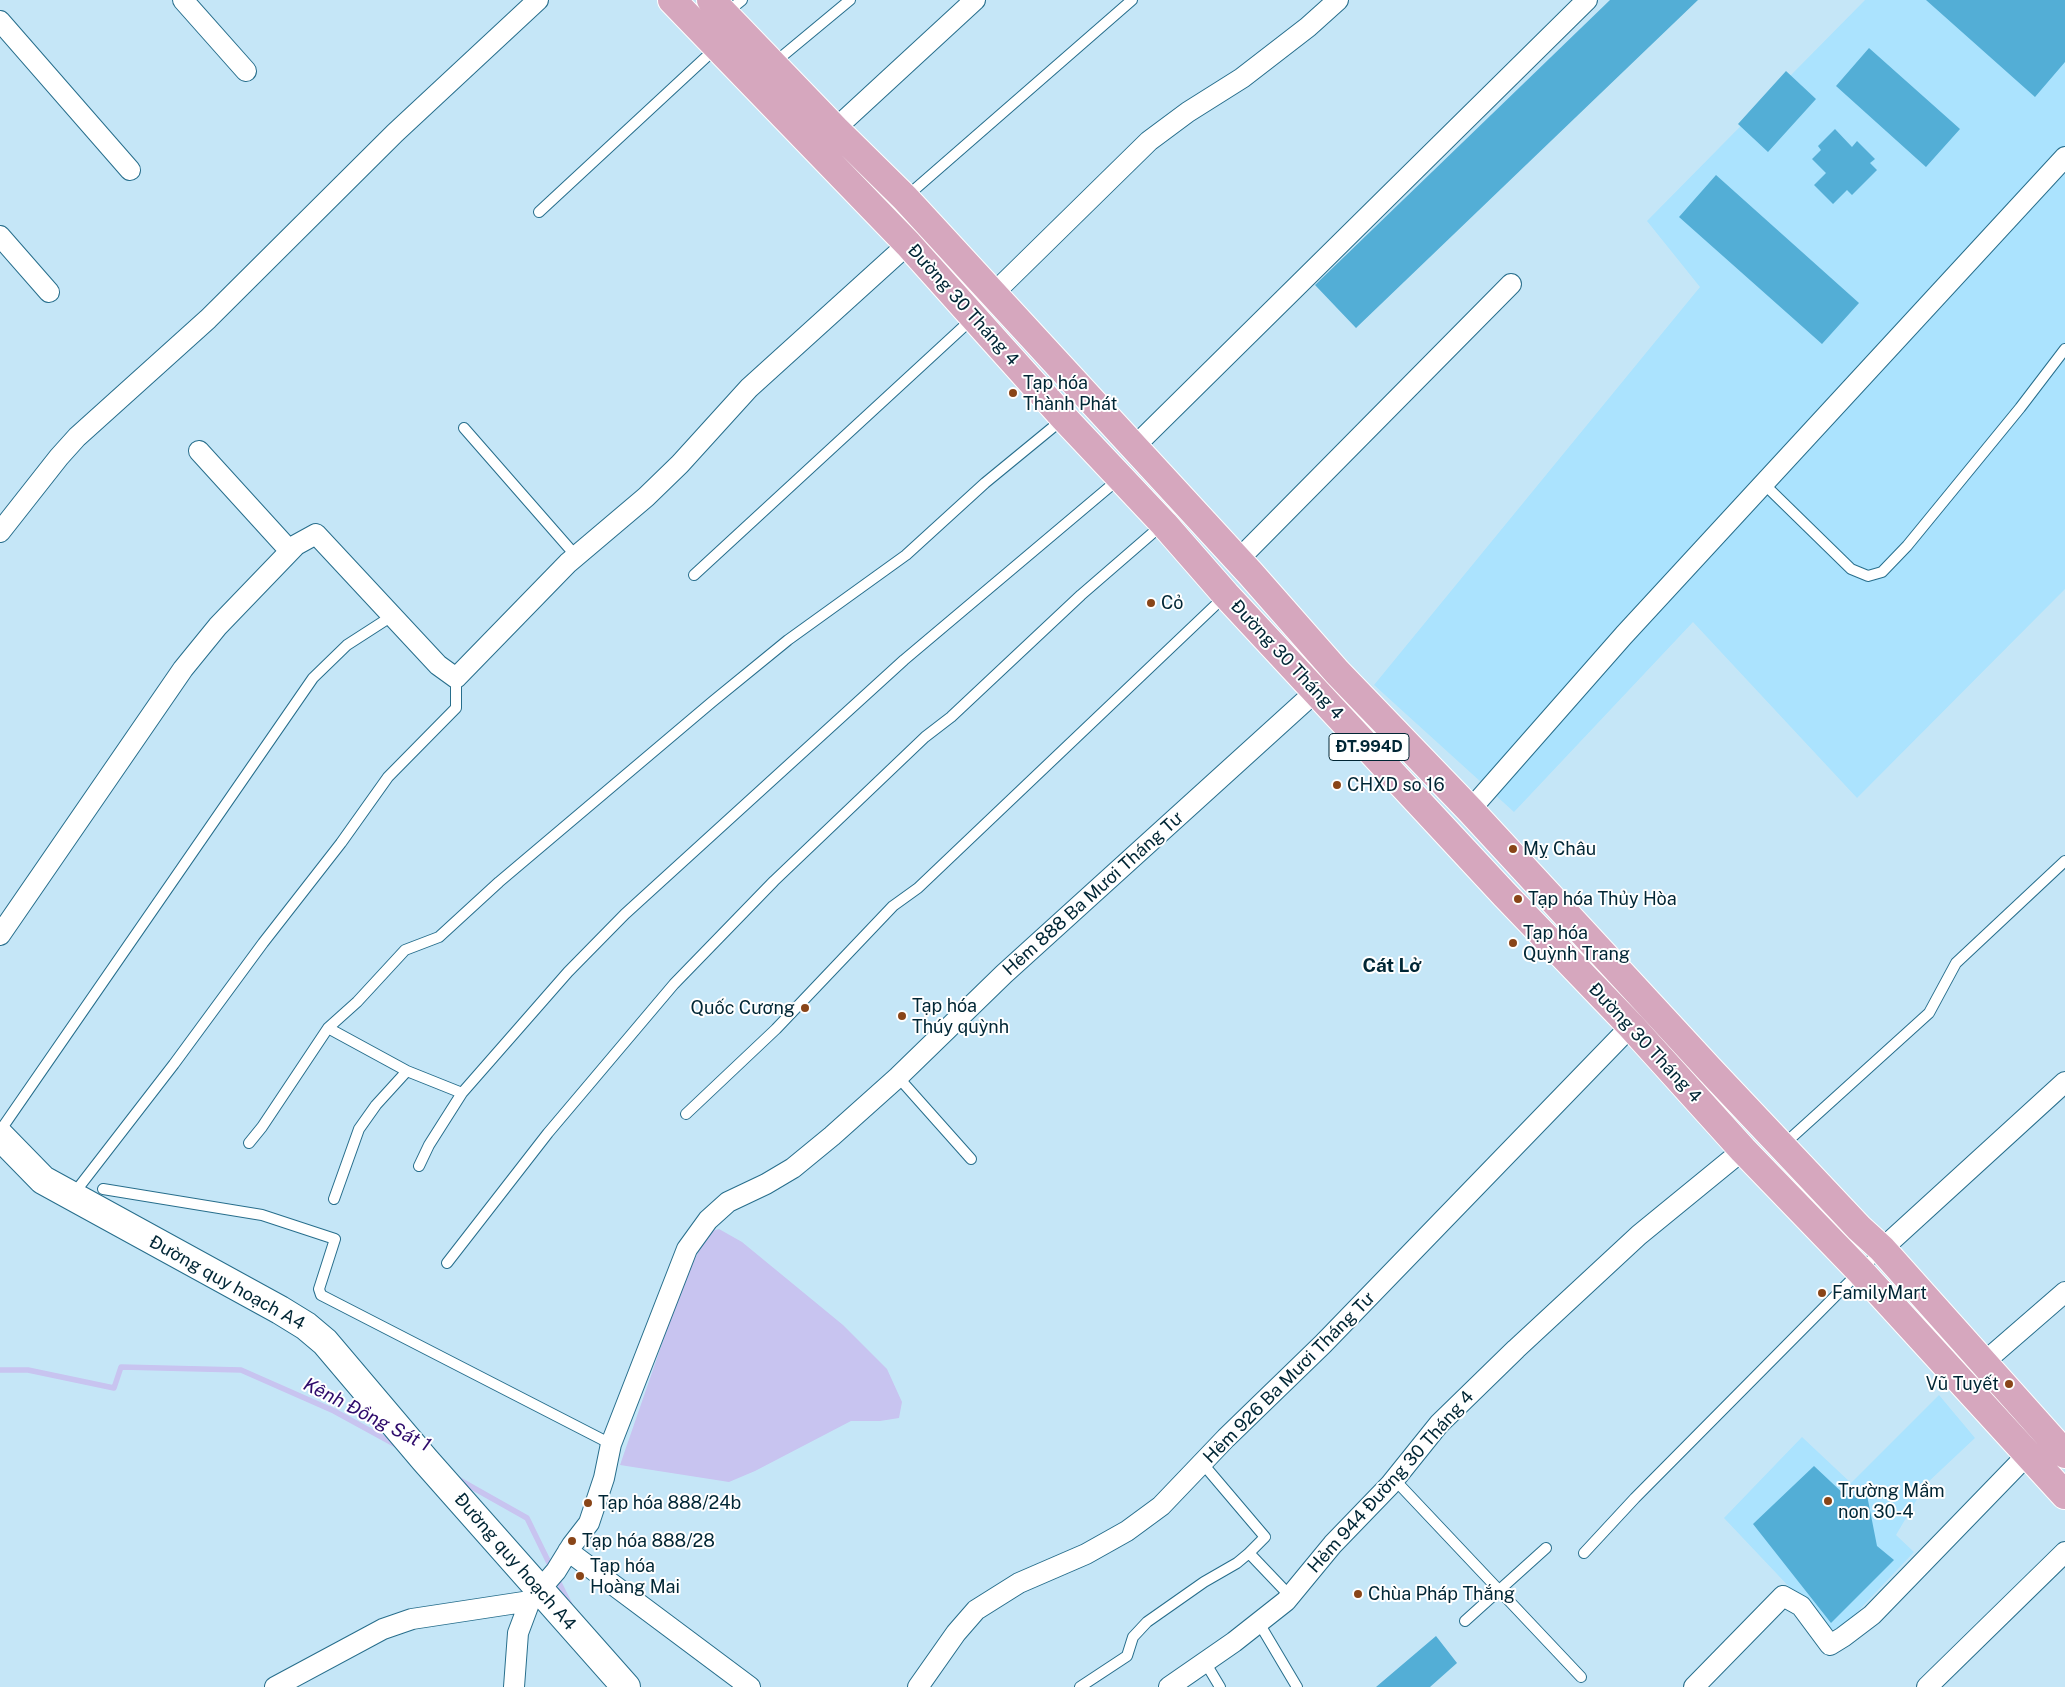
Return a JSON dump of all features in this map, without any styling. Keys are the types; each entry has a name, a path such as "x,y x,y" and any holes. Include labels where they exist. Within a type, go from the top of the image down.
{"main road":[{"name":"Đường 30 Tháng 4","path":"672,0 908,244 1064,418 1164,524 1226,596 1631,1026 1743,1150 1860,1270 2065,1495"},
{"name":"Đường 30 Tháng 4","path":"726,5 773,64 905,198 1238,560 1337,672 1470,810 1858,1228 1882,1249 1982,1364 2065,1454"},
{"path":"974,317 993,294"},
{"path":"1448,833 1470,810"}],"street":[{"path":"183,0 246,71"},
{"path":"0,532 59,457 78,436 208,319 395,133 538,0"},
{"path":"835,129 975,0"},
{"path":"993,294 1149,141 1188,112 1242,78 1308,27 1338,0"},
{"path":"1134,448 1587,0"},
{"path":"0,21 130,170"},
{"path":"1470,810 1624,635 2065,157"},
{"path":"0,236 49,292"},
{"path":"0,935 182,669 218,626 296,545 316,534 438,666 456,678 576,556 646,497 680,464 749,388 908,244"},
{"path":"1238,560 1511,284"},
{"path":"199,451 290,551"},
{"name":"Hẻm 888 Ba Mươi Tháng Tư","path":"514,1687 518,1633 534,1596 556,1571 589,1523 604,1478 611,1444 687,1249 708,1220 728,1202 766,1184 792,1168 832,1136 898,1077 1004,974 1337,672"},
{"name":"Hẻm 926 Ba Mươi Tháng Tư","path":"918,1687 956,1633 976,1610 1019,1583 1086,1554 1127,1531 1161,1506 1226,1438 1324,1344 1631,1026"},
{"path":"1882,1249 2065,1082"},
{"name":"Đường quy hoạch A4","path":"0,1136 43,1180 280,1310 306,1326 325,1342 534,1596 626,1687"},
{"name":"Hẻm 944 Đường 30 Tháng 4","path":"1169,1687 1276,1610 1333,1544 1394,1479 1439,1424 1523,1342 1639,1235 1743,1150"},
{"path":"1982,1364 2065,1292"},
{"path":"1694,1687 1783,1596 1801,1606 1830,1645 1843,1637 1872,1615 2028,1454"},
{"path":"568,1551 750,1687"},
{"path":"1927,1687 2065,1552"},
{"path":"274,1687 383,1629 412,1619 534,1596"}],"lane":[{"path":"773,64 850,0"},
{"path":"905,198 1132,0"},
{"path":"539,212 717,46"},
{"path":"694,575 974,317"},
{"path":"1764,484 1851,568 1868,576 1882,572 1907,546 1945,500 2065,349"},
{"path":"249,1143 262,1127 328,1028 357,1002 405,950 439,937 499,882 705,708 788,640 906,555 985,483 1064,418"},
{"path":"464,428 576,556"},
{"path":"419,1166 433,1138 462,1093 568,972 647,893 904,660 1120,477"},
{"path":"447,1263 548,1133 674,984 760,895 925,737 951,717 1080,595 1164,524"},
{"path":"686,1114 776,1029 893,906 918,888 1226,596"},
{"path":"0,1131 313,678 347,645 392,616"},
{"path":"71,1197 341,843 388,777 456,708 456,678"},
{"path":"1782,1146 1929,1013 1956,963 2065,862"},
{"path":"328,1028 407,1070 462,1093"},
{"path":"334,1199 359,1129 376,1105 407,1070"},
{"path":"898,1077 971,1159"},
{"path":"103,1189 262,1215 334,1239 319,1289 321,1295 611,1444"},
{"path":"1584,1552 1635,1498 1882,1249"},
{"path":"1080,1687 1127,1656 1133,1637 1147,1622 1204,1582 1237,1563 1265,1537 1202,1464"},
{"path":"1394,1479 1582,1677"},
{"path":"1465,1621 1546,1548"},
{"path":"1249,1553 1290,1596"},
{"path":"1259,1623 1297,1687"},
{"path":"1205,1662 1220,1687"}],"shaded area":[{"path":"1865,0 2065,0 2065,589 1857,798 1693,622 1514,812 1374,685 1700,287 1647,221"},
{"path":"719,1229 742,1242 843,1325 887,1369 902,1402 899,1418 880,1421 851,1421 755,1471 729,1482 620,1465 685,1277 709,1232"},
{"name":"Trường Mầm non 30-4","path":"1939,1395 1975,1438 1926,1484 1896,1535 1914,1552 1843,1627 1830,1630 1724,1518 1802,1437 1851,1483"}],"building":[{"path":"1610,0 1698,0 1356,328 1315,285"},
{"path":"1926,0 2065,0 2065,62 2035,97"},
{"path":"1869,48 1960,129 1926,167 1836,86"},
{"path":"1786,71 1816,99 1768,152 1738,124"},
{"path":"1835,129 1852,147 1857,141 1875,159 1870,163 1877,170 1852,195 1847,190 1833,204 1814,185 1826,173 1812,159 1821,150 1818,146"},
{"path":"1716,175 1859,303 1822,344 1679,217"},
{"path":"1814,1466 1846,1496 1867,1495 1877,1546 1894,1560 1831,1623 1753,1524"},
{"path":"1436,1636 1457,1663 1430,1687 1376,1687"}],"waterway":[{"name":"Kênh Đồng Sát 1","path":"0,1370 28,1370 114,1388 121,1367 241,1370 334,1411 398,1446"},
{"name":"Kênh Đồng Sát 1","path":"456,1478 527,1518 552,1569"},
{"name":"Kênh Đồng Sát 1","path":"556,1577 570,1605"}],"place":[{"name":"Tạp hóa Thành Phát","path":"1013,393"},
{"name":"Cỏ","path":"1151,603"},
{"name":"CHXD so 16","path":"1337,785"},
{"name":"Mỵ Châu","path":"1513,849"},
{"name":"Tạp hóa Thủy Hòa","path":"1518,899"},
{"name":"Tạp hóa Quỳnh Trang","path":"1513,943"},
{"name":"Quốc Cương","path":"805,1008"},
{"name":"Tạp hóa Thúy quỳnh","path":"902,1016"},
{"name":"FamilyMart","path":"1822,1293"},
{"name":"Vũ Tuyết","path":"2009,1384"},
{"name":"Trường Mầm non 30-4","path":"1828,1501"},
{"name":"Tạp hóa 888/24b","path":"588,1503"},
{"name":"Tạp hóa 888/28","path":"572,1541"},
{"name":"Tạp hóa Hoàng Mai","path":"580,1576"},
{"name":"Chùa Pháp Thắng","path":"1358,1594"}],"district":[{"name":"Cát Lở","path":"1392,966"}]}
